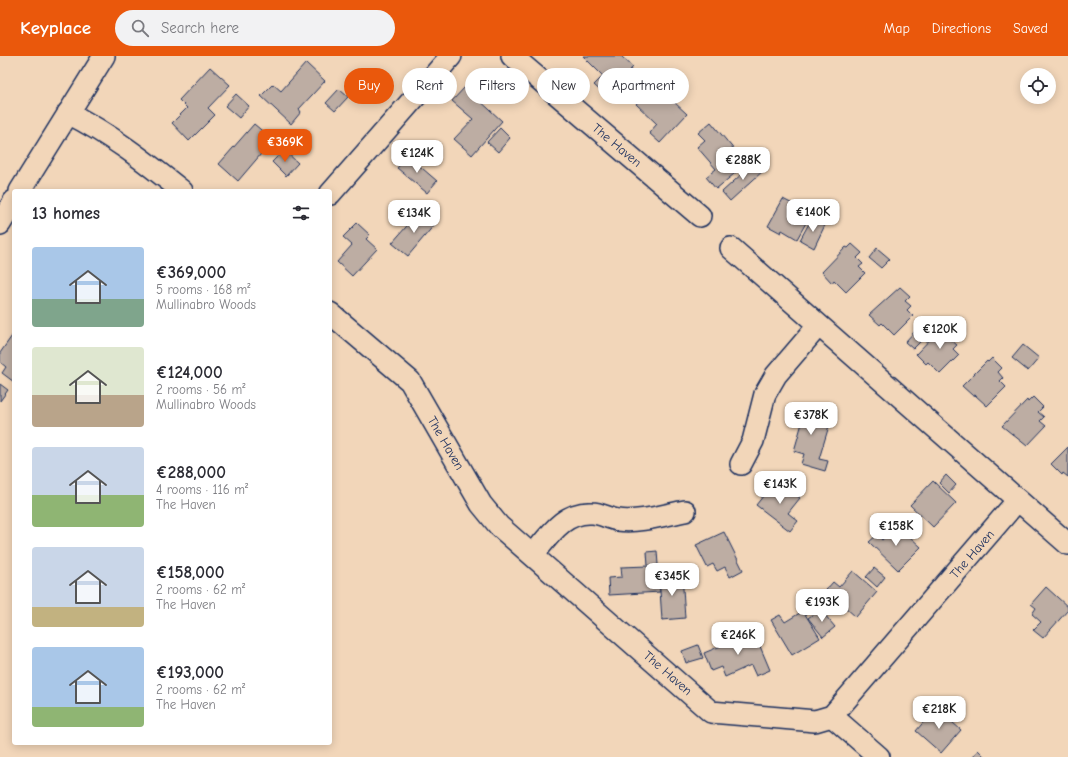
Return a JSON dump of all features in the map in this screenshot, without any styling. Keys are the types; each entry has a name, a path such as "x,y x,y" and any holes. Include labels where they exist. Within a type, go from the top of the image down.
{"street":[{"path":"21,189 104,56"},
{"path":"332,192 451,56"},
{"name":"The Haven","path":"512,56 700,216"},
{"path":"68,113 92,125 135,154 179,189"},
{"path":"0,224 12,204"},
{"path":"731,248 1017,501 1068,544"},
{"name":"The Haven","path":"332,315 410,381 481,504 499,526 711,712 815,721 832,716 1017,501"},
{"path":"741,464 753,441 765,394 776,375 818,326"},
{"path":"532,555 562,522 577,513 593,513 618,520 640,519 685,511"},
{"path":"832,716 878,757"}],"building":[{"path":"583,56 621,56 633,67 598,68 598,71"},
{"path":"306,63 325,81 299,109 301,112 291,124 261,96 273,84 281,91"},
{"path":"210,67 230,85 208,108 215,115 189,141 172,123 187,108 179,100"},
{"path":"598,81 598,89 594,85"},
{"path":"465,87 465,104 484,104 502,121 472,155 454,139 473,119 456,104 457,104 457,96"},
{"path":"339,89 344,93 344,101 335,111 326,103"},
{"path":"236,94 249,106 239,118 225,106"},
{"path":"636,104 676,104 687,114 660,143 649,133 657,124"},
{"path":"711,122 746,164 716,189 706,177 716,169 697,147 705,140 698,133"},
{"path":"254,124 273,140 238,181 219,164"},
{"path":"500,128 510,138 498,152 487,142"},
{"path":"284,150 298,163 286,176 272,162"},
{"path":"408,156 437,181 427,193 397,168"},
{"path":"756,161 764,170 730,201 722,192"},
{"path":"783,199 804,210 800,217 807,221 797,239 782,230 781,233 768,226"},
{"path":"420,211 435,224 408,256 392,243"},
{"path":"812,218 825,225 814,248 800,240"},
{"path":"357,223 370,235 366,239 377,249 352,276 337,262 352,245 343,237"},
{"path":"852,244 862,253 857,258 863,264 859,267 865,273 846,292 834,280 832,283 822,272 846,247 848,248"},
{"path":"877,248 890,259 881,268 869,258"},
{"path":"900,287 910,296 905,301 911,306 907,310 913,316 894,335 882,323 880,325 869,315"},
{"path":"946,325 956,335 951,340 957,345 953,349 959,355 940,374 928,362 926,364 916,354 940,329 942,330"},
{"path":"917,329 925,337 913,349 905,342"},
{"path":"12,336 12,380 2,373 6,367 0,362 0,353"},
{"path":"1023,345 1039,358 1028,371 1012,358"},
{"path":"992,358 1002,368 998,372 1003,378 1000,381 1006,387 987,406 962,386 987,361 988,362"},
{"path":"0,384 8,390 0,401"},
{"path":"1033,397 1043,407 1038,412 1044,417 1040,421 1046,426 1027,446 1002,426 1027,400 1028,402"},
{"path":"794,405 832,416 819,459 828,461 825,471 801,464 804,454 794,451 802,423 790,420"},
{"path":"1068,447 1068,477 1063,473 1062,475 1051,464"},
{"path":"946,475 956,485 949,493 939,483"},
{"path":"776,480 800,498 788,513 798,521 790,531 756,505"},
{"path":"933,481 956,503 933,527 910,505"},
{"path":"897,525 921,547 898,570 869,542 877,535 882,540"},
{"path":"724,532 743,570 730,577 725,567 717,571 713,564 707,567 696,545"},
{"path":"657,551 660,592 609,595 608,578 622,577 621,567 648,566 647,552"},
{"path":"874,568 885,577 877,587 866,577"},
{"path":"853,571 877,592 856,617 826,590 833,582 839,587"},
{"path":"682,574 685,618 662,620 659,576"},
{"path":"1046,587 1068,607 1068,610 1043,638 1033,630 1041,622 1032,614 1036,608 1031,604"},
{"path":"820,609 835,627 823,637 808,618"},
{"path":"803,611 820,638 792,655 771,620 780,615 785,622"},
{"path":"754,632 770,670 756,676 751,665 725,677 721,667 711,671 704,653"},
{"path":"698,645 703,658 686,663 682,651"},
{"path":"937,706 953,720 952,722 961,730 941,753 916,731"},
{"path":"978,750 985,757 972,757"}]}
